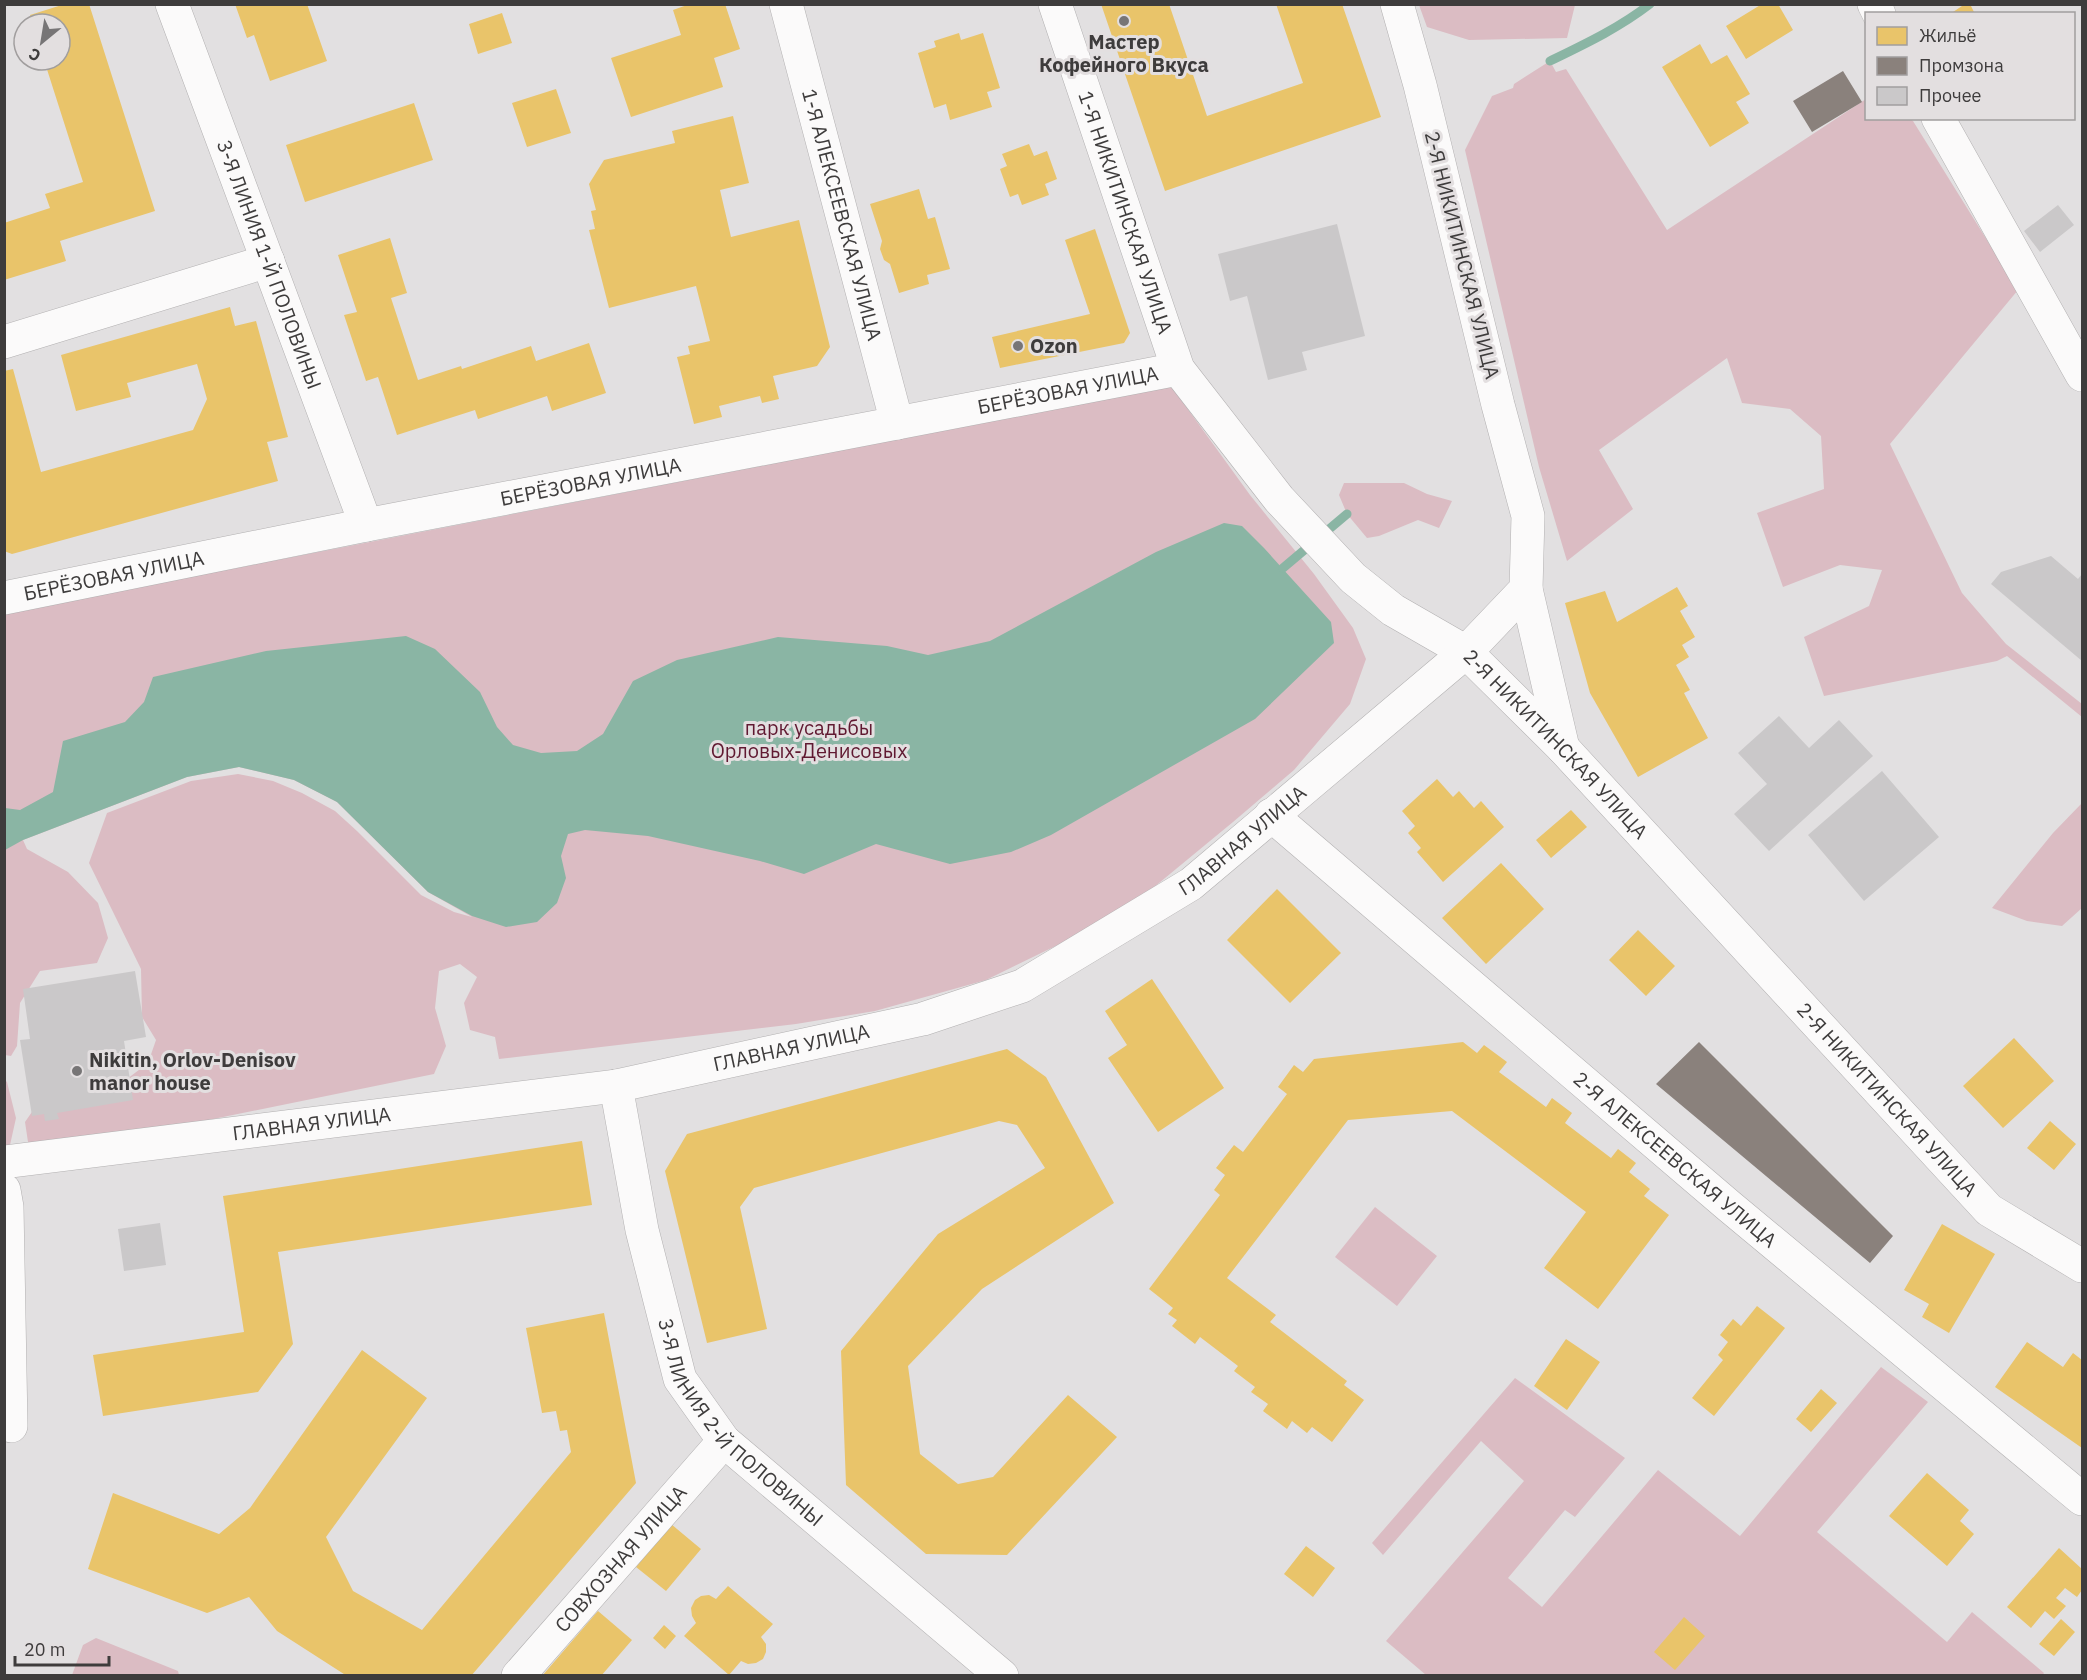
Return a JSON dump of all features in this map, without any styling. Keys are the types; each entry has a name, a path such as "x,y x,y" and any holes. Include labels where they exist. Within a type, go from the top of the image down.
{"street":[{"name":"3-Я ЛИНИЯ 1-Й ПОЛОВИНЫ","path":"172,4 366,525"},
{"name":"1-Я АЛЕКСЕЕВСКАЯ УЛИЦА","path":"786,4 897,423"},
{"name":"1-Я НИКИТИНСКАЯ УЛИЦА","path":"1054,4 1178,369 1279,499 1353,578 1393,610 1466,652"},
{"name":"2-Я НИКИТИНСКАЯ УЛИЦА","path":"1397,4 1528,516 1526,589 1466,652 1563,748 1989,1210 2082,1266"},
{"path":"1939,120 2082,375"},
{"path":"4,342 268,261"},
{"name":"БЕРЁЗОВАЯ УЛИЦА","path":"4,598 366,525 1178,369"},
{"path":"1526,589 1563,748"},
{"name":"ГЛАВНАЯ УЛИЦА","path":"4,1162 616,1086 923,1019 1022,986 1191,884 1466,652"},
{"name":"2-Я АЛЕКСЕЕВСКАЯ УЛИЦА","path":"1271,815 1729,1206 2082,1499"},
{"name":"3-Я ЛИНИЯ 2-Й ПОЛОВИНЫ","path":"616,1086 642,1230 680,1379 724,1441 1002,1676"},
{"path":"4,1191 7,1207 11,1426"},
{"name":"СОВХОЗНАЯ УЛИЦА","path":"518,1676 724,1441"}],"green space":[{"path":"1419,4 1575,5 1567,38 1469,40 1427,27"},
{"path":"1550,61 1556,72 1566,69 1667,230 1865,100 1865,120 1913,121 2018,290 1890,444 1962,593 2006,644 2082,704 2082,717 2007,656 1997,661 1824,696 1804,637 1869,606 1882,570 1840,565 1783,587 1757,513 1824,489 1821,436 1790,409 1742,403 1727,358 1599,450 1633,509 1567,561 1539,467 1465,150 1492,96 1513,88 1514,84"},
{"name":"парк усадьбы Орловых-Денисовых","path":"1171,386 1250,495 1314,574 1353,628 1366,659 1350,704 1294,770 1142,897 1072,938 986,980 875,1011 796,1024 499,1059 495,1037 470,1030 464,1003 477,977 460,964 439,971 435,1008 446,1046 434,1074 46,1151 28,1142 25,1122 34,1109 106,1095 148,1063 156,1040 142,1017 141,969 89,863 107,813 191,781 238,774 273,781 302,793 335,811 421,895 454,912 472,917 428,892 337,802 294,780 239,767 187,777 23,840 27,849 68,872 98,903 108,938 97,963 40,971 20,1003 17,1046 11,1056 5,1055 5,613"},
{"path":"1344,483 1404,483 1427,494 1452,501 1439,528 1418,520 1379,536 1367,538 1347,514 1339,495"},
{"path":"2082,803 2082,908 2062,926 2027,921 1992,908 2053,833"},
{"path":"4,1079 7,1082 16,1118 10,1145 4,1146"},
{"path":"1375,1207 1437,1256 1397,1306 1335,1257"},
{"path":"1881,1367 1928,1402 1817,1532 1947,1642 1972,1612 2044,1673 2042,1676 1426,1675 1386,1641 1524,1481 1481,1441 1383,1555 1372,1543 1515,1378 1625,1458 1575,1517 1565,1510 1508,1578 1542,1607 1658,1470 1740,1536"},
{"path":"96,1638 178,1671 179,1675 72,1675 83,1645"}],"shaded area":[{"path":"1224,523 1242,526 1264,548 1331,622 1334,643 1255,719 1051,835 1011,852 950,864 876,844 804,874 760,861 648,836 585,830 568,834 561,856 566,878 557,903 537,922 506,927 472,916 428,892 337,802 294,780 239,767 187,777 23,840 5,850 5,808 20,810 53,792 63,741 125,722 144,702 153,677 266,651 406,636 435,649 480,692 497,727 513,745 541,753 577,751 603,734 633,681 677,660 778,637 887,646 928,655 990,641 1156,552"}],"building: Жильё":[{"path":"65,4 89,4 155,211 60,241 66,261 4,280 4,223 50,208 45,194 83,182 48,72 72,72 72,12 40,12"},
{"path":"235,4 307,4 327,61 270,81 254,35 247,38"},
{"path":"690,4 725,4 740,49 714,58 723,87 631,117 611,58 681,35 673,10"},
{"path":"1101,4 1169,4 1207,116 1303,83 1276,4 1342,4 1381,117 1165,191"},
{"path":"1762,4 1778,4 1793,30 1746,59 1726,26"},
{"path":"1965,4 1970,4 1974,12 1953,12"},
{"path":"502,13 512,43 478,54 469,24"},
{"path":"959,33 961,40 983,33 1000,88 987,92 992,107 950,120 946,104 934,108 918,53 936,47 934,41"},
{"path":"1700,44 1711,64 1727,55 1750,94 1736,102 1749,123 1710,147 1662,67"},
{"path":"556,89 571,133 527,147 512,103"},
{"path":"414,103 433,160 305,202 286,145"},
{"path":"733,116 749,183 720,190 731,237 799,220 830,347 817,366 773,376 779,399 762,403 760,396 719,406 722,417 694,424 677,357 690,354 688,346 710,341 696,286 609,308 589,230 595,229 591,211 596,210 589,184 604,160 675,143 672,131"},
{"path":"1029,144 1034,156 1047,151 1057,179 1045,184 1049,195 1022,205 1018,194 1010,197 1000,169 1007,166 1002,154"},
{"path":"919,189 928,219 935,217 950,269 927,275 929,284 899,293 890,264 884,260 880,249 882,241 870,204"},
{"path":"1095,229 1130,333 1124,343 1000,368 992,337 1090,314 1065,240"},
{"path":"390,238 407,293 391,298 418,380 461,366 462,369 531,346 536,361 589,343 606,393 552,411 547,396 478,419 475,410 397,435 378,377 366,381 344,315 357,312 338,255"},
{"path":"230,307 235,326 256,321 288,437 267,442 278,481 12,554 4,551 4,371 13,369 41,472 193,430 207,399 197,364 127,383 131,397 76,411 61,355"},
{"path":"1677,587 1688,606 1680,611 1695,637 1682,645 1689,657 1676,665 1690,690 1684,693 1708,738 1638,777 1590,693 1565,603 1605,591 1617,622"},
{"path":"1437,779 1453,797 1459,791 1474,808 1481,801 1504,827 1443,882 1417,852 1421,848 1408,833 1415,826 1402,811"},
{"path":"1571,810 1587,827 1551,858 1536,840"},
{"path":"1501,863 1544,909 1486,964 1442,918"},
{"path":"1277,889 1341,953 1290,1003 1227,940"},
{"path":"1638,930 1675,966 1646,996 1609,960"},
{"path":"1152,979 1224,1088 1158,1132 1108,1058 1127,1045 1105,1011"},
{"path":"2014,1038 2054,1081 2003,1128 1963,1086"},
{"path":"1463,1042 1477,1053 1484,1045 1507,1062 1499,1072 1546,1107 1552,1098 1572,1113 1565,1123 1611,1158 1618,1149 1636,1163 1629,1172 1650,1189 1644,1196 1669,1215 1598,1309 1544,1268 1586,1212 1452,1111 1348,1120 1227,1278 1276,1315 1270,1322 1347,1381 1344,1385 1364,1400 1332,1442 1312,1427 1307,1433 1292,1421 1287,1429 1263,1411 1268,1404 1251,1392 1255,1387 1234,1371 1238,1366 1200,1337 1195,1344 1172,1326 1177,1320 1168,1314 1173,1308 1149,1289 1220,1195 1214,1190 1225,1175 1216,1168 1234,1145 1243,1152 1287,1094 1278,1087 1294,1065 1303,1072 1314,1059"},
{"path":"1007,1049 1046,1077 1114,1203 982,1289 908,1366 920,1454 958,1484 993,1477 1068,1395 1117,1437 1007,1555 926,1554 846,1485 841,1351 938,1234 1045,1168 1017,1125 999,1121 754,1188 740,1207 767,1329 707,1343 665,1171 687,1134"},
{"path":"2050,1121 2076,1144 2054,1170 2027,1148"},
{"path":"582,1141 592,1205 278,1252 293,1344 258,1392 103,1416 93,1355 244,1332 223,1196"},
{"path":"1942,1224 1995,1254 1949,1333 1922,1317 1929,1304 1904,1290"},
{"path":"1757,1306 1785,1328 1714,1416 1692,1398 1723,1360 1718,1355 1728,1342 1720,1335 1733,1319 1741,1326"},
{"path":"604,1313 636,1483 471,1676 347,1676 277,1631 249,1597 207,1613 88,1569 113,1493 219,1534 250,1508 362,1350 427,1398 326,1537 353,1591 422,1630 571,1452 567,1430 560,1431 556,1411 542,1413 526,1328"},
{"path":"1566,1339 1600,1362 1567,1410 1534,1386"},
{"path":"2027,1342 2063,1367 2073,1353 2082,1360 2082,1448 1995,1387"},
{"path":"1821,1389 1837,1403 1811,1432 1796,1419"},
{"path":"1927,1473 1969,1510 1960,1521 1974,1534 1947,1566 1889,1516"},
{"path":"671,1524 701,1549 666,1591 636,1567"},
{"path":"1306,1546 1335,1568 1313,1597 1284,1574"},
{"path":"2059,1548 2082,1569 2082,1590 2077,1597 2065,1588 2056,1598 2066,1606 2054,1619 2045,1611 2031,1628 2007,1607"},
{"path":"728,1586 773,1624 761,1637 766,1644 763,1659 748,1664 741,1661 729,1675 684,1636 696,1623 691,1608 695,1600 709,1595 716,1599"},
{"path":"598,1611 632,1640 601,1676 542,1676"},
{"path":"1684,1617 1705,1636 1675,1670 1654,1652"},
{"path":"2061,1619 2075,1632 2054,1656 2039,1644"},
{"path":"664,1625 676,1636 665,1649 653,1638"}],"building: Промзона":[{"path":"1843,71 1862,102 1812,132 1793,101"},
{"path":"1699,1042 1893,1236 1870,1263 1656,1084"}],"building: Прочее":[{"path":"2058,205 2074,225 2040,252 2024,231"},
{"path":"1337,224 1365,336 1302,352 1307,370 1268,380 1247,296 1230,301 1218,254"},
{"path":"2051,556 2078,579 2082,574 2082,661 1991,584 2001,572"},
{"path":"1779,716 1809,748 1839,720 1873,756 1769,851 1734,814 1767,784 1738,753"},
{"path":"1882,771 1939,837 1864,901 1808,835"},
{"name":"Nikitin, Orlov-Denisov manor house","path":"135,971 146,1037 124,1041 133,1100 57,1113 59,1119 45,1121 44,1114 32,1116 20,1040 30,1039 23,989"},
{"path":"160,1223 166,1265 124,1271 118,1229"}],"waterway":[{"path":"1550,61 1614,28 1650,4"},
{"path":"1283,568 1347,514"}],"place":[{"name":"Мастер Кофейного Вкуса","path":"1124,21"},
{"name":"Ozon","path":"1018,346"},
{"name":"Nikitin, Orlov-Denisov manor house","path":"77,1071"}]}
